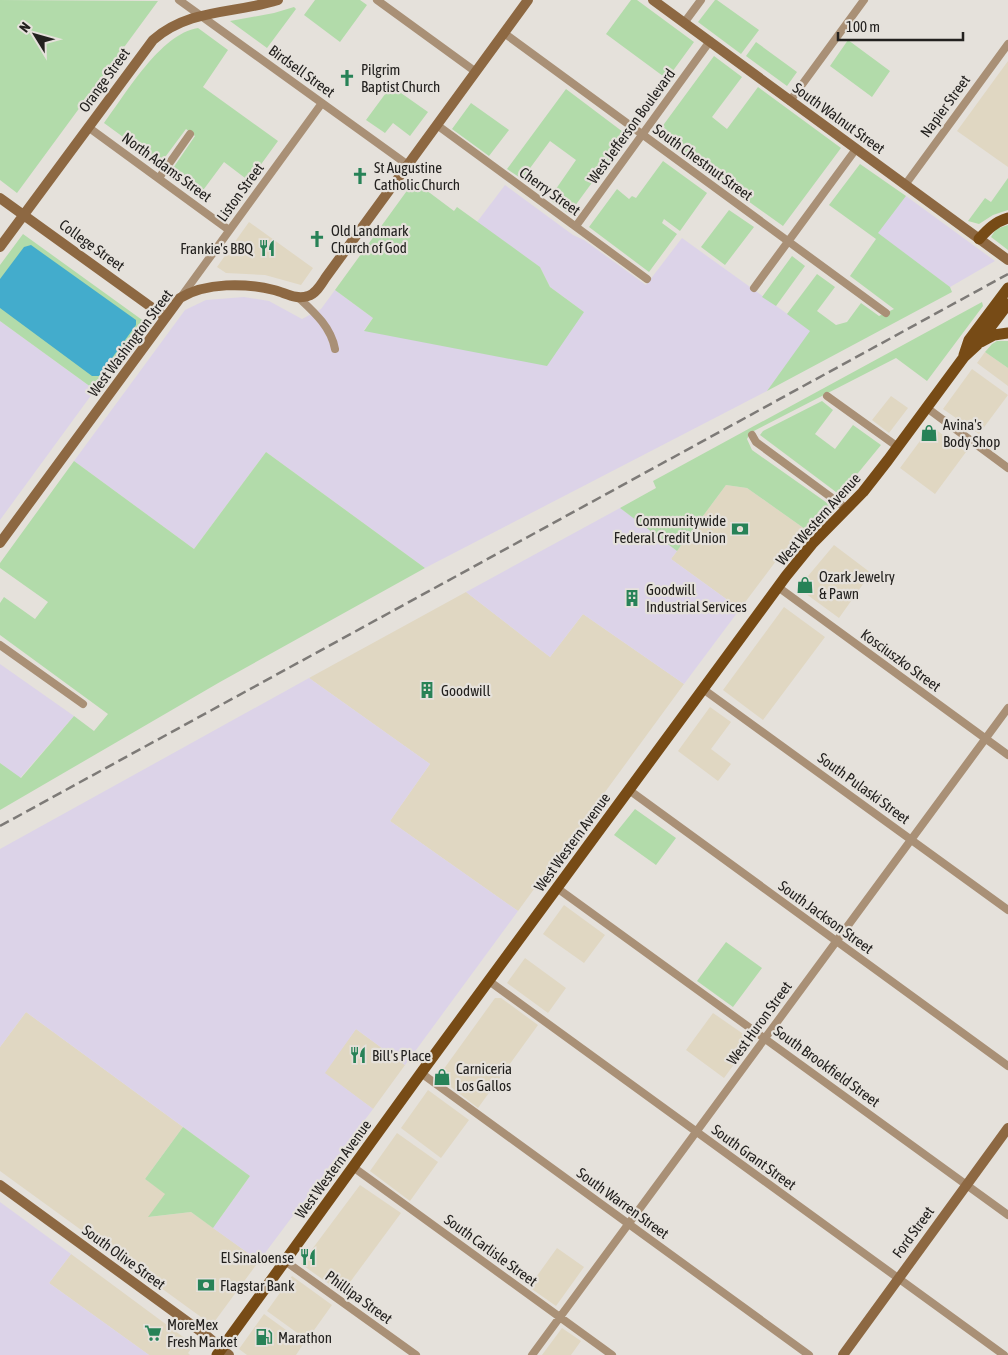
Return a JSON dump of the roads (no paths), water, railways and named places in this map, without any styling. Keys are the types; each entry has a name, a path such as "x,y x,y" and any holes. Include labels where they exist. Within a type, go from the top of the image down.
{"main road":[{"path":"979,239 994,225 1008,218"},
{"name":"West Western Avenue","path":"964,357 969,340 1008,288"},
{"name":"West Western Avenue","path":"222,1353 285,1260 778,587 812,544 863,492 964,357 977,345 1008,304"},
{"path":"977,345 994,335 1008,333"}],"street":[{"name":"Birdsell Street","path":"179,0 408,165"},
{"name":"Orange Street","path":"0,246 153,40 184,20 278,0"},
{"path":"377,0 476,72"},
{"path":"299,298 312,295 317,289 528,0"},
{"name":"South Walnut Street","path":"653,0 1008,260"},
{"path":"684,23 701,0"},
{"path":"790,101 864,0"},
{"name":"South Chestnut Street","path":"504,33 886,313"},
{"name":"West Jefferson Boulevard","path":"576,226 710,41"},
{"name":"Napier Street","path":"905,185 1008,44"},
{"name":"Liston Street","path":"180,298 322,103"},
{"name":"Cherry Street","path":"437,125 647,279"},
{"name":"North Adams Street","path":"88,127 229,230"},
{"path":"159,178 190,134"},
{"path":"754,288 856,149"},
{"name":"College Street","path":"0,198 165,317"},
{"name":"West Washington Street","path":"0,542 180,298 188,293 202,289 233,286 263,288 299,298"},
{"path":"299,298 324,323 335,349"},
{"path":"827,396 898,447"},
{"path":"927,408 1008,468"},
{"path":"752,435 756,442 847,509"},
{"name":"Kosciuszko Street","path":"778,587 1008,755"},
{"path":"0,645 83,704"},
{"name":"South Pulaski Street","path":"703,689 1008,910"},
{"name":"West Huron Street","path":"532,1355 1008,708"},
{"name":"South Jackson Street","path":"629,790 1008,1066"},
{"name":"South Brookfield Street","path":"556,888 1008,1215"},
{"name":"South Grant Street","path":"488,981 1004,1355"},
{"name":"South Warren Street","path":"421,1073 808,1355"},
{"name":"Ford Street","path":"843,1355 1008,1128"},
{"name":"South Carlisle Street","path":"353,1167 612,1355"},
{"name":"South Olive Street","path":"0,1185 207,1336 222,1353"},
{"name":"Phillipa Street","path":"285,1260 416,1355"}],"water":[{"path":"31,245 136,320 136,325 99,376 92,376 0,308 0,279 24,247"}],"railway":[{"path":"0,826 1008,274"}],"place":[{"name":"Pilgrim Baptist Church","path":"347,78"},
{"name":"St Augustine Catholic Church","path":"360,176"},
{"name":"Old Landmark Church of God","path":"317,239"},
{"name":"Frankie's BBQ","path":"267,248"},
{"name":"Avina's Body Shop","path":"929,433"},
{"name":"Communitywide Federal Credit Union","path":"740,529"},
{"name":"Ozark Jewelry & Pawn","path":"805,585"},
{"name":"Goodwill Industrial Services","path":"632,598"},
{"name":"Goodwill","path":"427,690"},
{"name":"Bill's Place","path":"358,1055"},
{"name":"Carniceria Los Gallos","path":"442,1077"},
{"name":"El Sinaloense","path":"308,1257"},
{"name":"Flagstar Bank","path":"206,1285"},
{"name":"MoreMex Fresh Market","path":"153,1333"},
{"name":"Marathon","path":"264,1337"}]}
